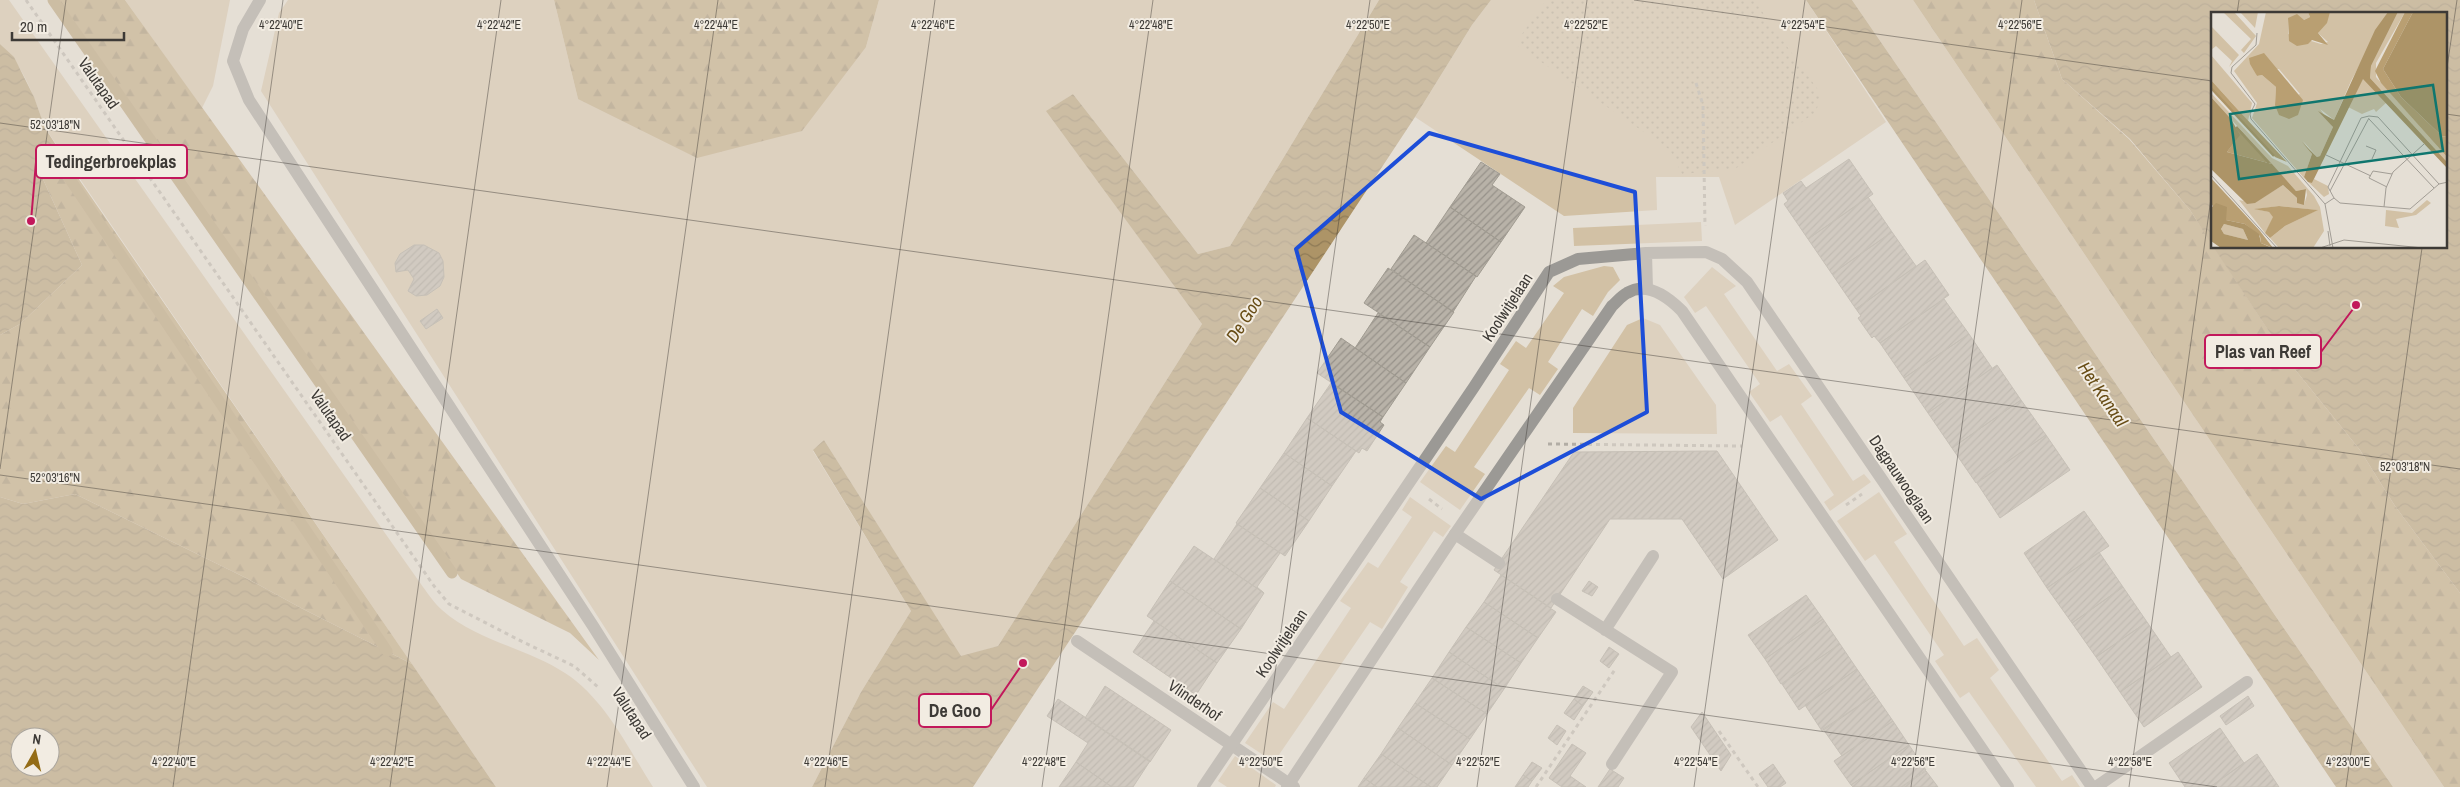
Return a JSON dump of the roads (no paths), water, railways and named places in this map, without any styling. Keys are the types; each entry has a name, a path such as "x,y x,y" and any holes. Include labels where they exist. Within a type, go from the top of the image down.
{"street":[{"path":"260,0 243,29 233,61 249,100 593,626 694,787"},
{"name":"Dagpauwooglaan","path":"1646,253 1706,252 1722,259 1747,282 2092,787"},
{"path":"1646,253 1647,289"},
{"name":"Koolwitjelaan","path":"1203,787 1549,272 1578,259 1646,253"},
{"path":"1290,786 1455,534 1612,306 1628,292 1647,289 1668,296 1682,311 2008,787"},
{"path":"1455,534 1499,563"},
{"path":"1605,630 1654,556"},
{"path":"1557,599 1672,672 1612,764"},
{"name":"Vlinderhof","path":"1077,641 1232,744 1290,786"},
{"path":"2096,787 2247,682"}],"water":[{"path":"1379,0 1491,0 1472,25 1415,117 973,787 812,787 861,692 911,611 813,450 824,440 961,656 998,646 1202,324 1046,111 1073,94 1198,254 1230,246"},
{"name":"Het Kanaal","path":"1806,0 1852,0 2393,787 2336,787"},
{"path":"2034,0 2460,0 2460,593 2395,506 2360,450 2289,362 2215,249 2448,249 2448,12 2211,12 2211,243 2190,210 2130,139 2062,79"},
{"path":"0,44 14,57 34,97 45,128 65,159 42,177 82,265 20,324 0,335"},
{"path":"75,494 246,578 412,664 496,787 0,787 0,497 23,504"}],"waterway":[{"path":"53,0 452,573"},
{"path":"59,163 387,651"}],"place":[{"name":"Tedingerbroekplas","path":"31,221"},
{"name":"Plas van Reef","path":"2356,305"},
{"name":"De Goo","path":"1023,663"}]}
